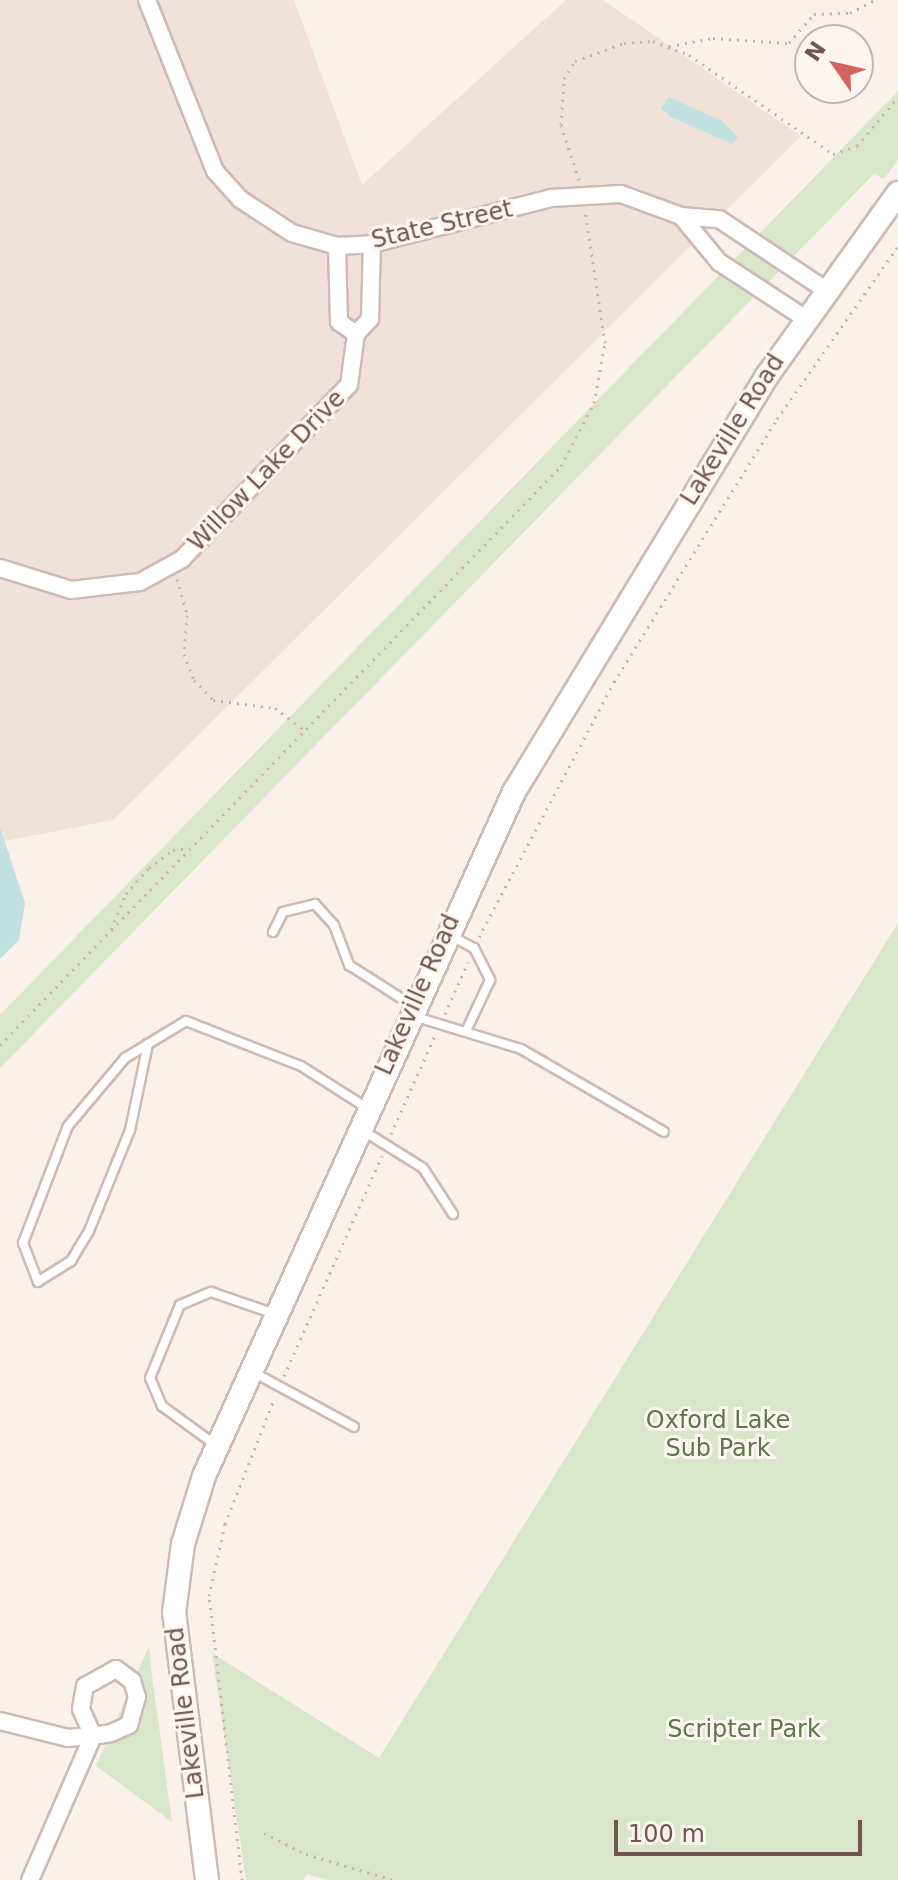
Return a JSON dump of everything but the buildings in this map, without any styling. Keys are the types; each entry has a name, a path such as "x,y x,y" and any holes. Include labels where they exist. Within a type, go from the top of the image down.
{"main road":[{"name":"Lakeville Road","path":"207,1880 174,1613 183,1544 217,1446 445,933 574,685 806,319 898,193"}],"street":[{"name":"State Street","path":"147,0 215,171 266,218 337,246 372,244 582,194 621,194 681,216 719,219 826,290"},
{"path":"681,216 719,262 806,319"},
{"name":"Willow Lake Drive","path":"0,568 71,590 140,582 170,565 244,500 349,385 356,334 370,319 372,244"},
{"path":"337,246 339,322 356,334"},
{"path":"0,1721 68,1738 93,1736 30,1880"}],"lane":[{"path":"273,932 283,912 315,904 334,925 349,965 410,1010 521,1049 664,1132"},
{"path":"445,933 474,948 490,980 467,1029"},
{"path":"148,1044 130,1130 89,1231 71,1261 38,1282 23,1243 68,1126 125,1058 148,1044 186,1021 301,1066 423,1168 453,1214"},
{"path":"217,1446 162,1406 150,1378 180,1305 211,1292 276,1315"},
{"path":"251,1371 354,1427"}],"path":[{"path":"0,1045 561,466 584,429 605,343 582,194 561,125 564,79 593,52 624,43 666,46 713,38 789,43 814,14 850,13 874,0"},
{"path":"666,46 833,154 857,146 898,97"},
{"path":"170,565 185,604 184,654 194,680 213,700 275,708 304,730"},
{"path":"111,930 126,894 149,868 173,850 190,848"},
{"path":"264,1833 306,1854 393,1880"}],"shaded area":[{"path":"0,0 294,0 362,185 566,0 603,0 801,136 113,820 0,842"}],"green space":[{"path":"898,91 898,160 884,179 874,174 0,1068 0,1015"},
{"name":"Scripter Park","path":"898,923 898,1880 328,1880 307,1874 303,1880 246,1880 212,1653 379,1758"},
{"path":"149,1646 152,1675 172,1822 96,1766"}],"water":[{"path":"669,97 722,121 738,137 732,144 671,117 661,108"},
{"path":"0,827 25,903 19,940 0,959"}],"park label":[{"name":"Oxford Lake Sub Park","path":"718,1435"}]}
